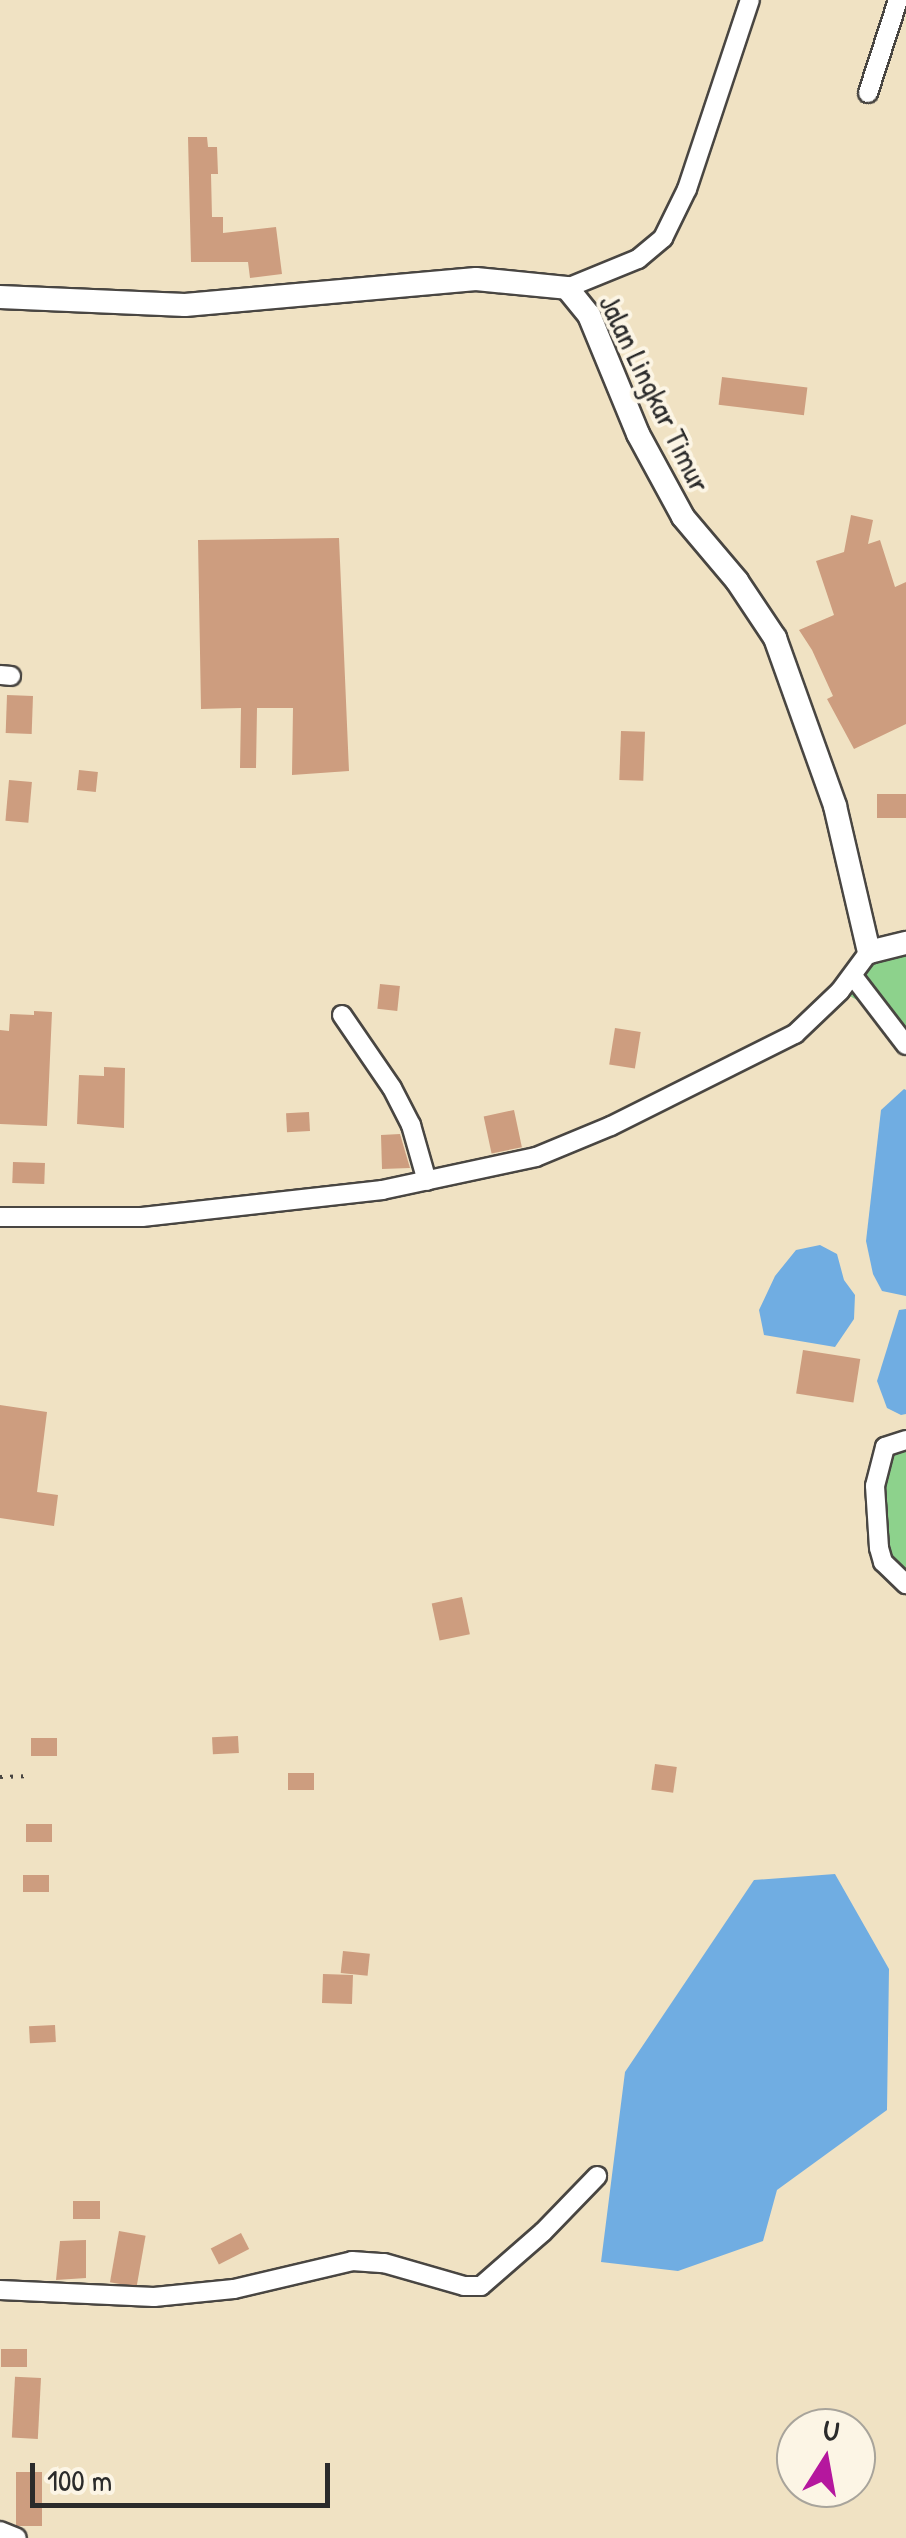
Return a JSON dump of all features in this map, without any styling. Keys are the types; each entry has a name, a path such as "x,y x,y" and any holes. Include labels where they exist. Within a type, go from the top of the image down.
{"main road":[{"name":"Jalan Lingkar Timur","path":"0,297 185,305 476,279 567,288 589,315 638,434 683,517 737,581 775,638 835,806 869,952"},
{"path":"869,952 906,943"}],"street":[{"path":"567,288 638,259 663,238 687,190 750,0"},
{"path":"868,93 898,0"},
{"path":"0,1217 142,1217 427,1181 536,1157 611,1126 795,1034 853,976 869,952"},
{"path":"853,976 906,1045"},
{"path":"342,1015 392,1088 410,1125 427,1181"},
{"path":"906,1440 885,1447 875,1486 879,1548 884,1562 906,1584"},
{"path":"0,2290 154,2297 267,2283 352,2261 384,2263 451,2283 482,2286 597,2176"},
{"path":"0,2531 17,2538"}],"path":[{"path":"0,1777 25,1776"}],"green space":[{"path":"906,932 906,1045 882,1013 840,991 871,952"},
{"path":"906,1441 906,1574 879,1548 875,1486 894,1442"}],"water":[{"path":"904,1089 906,1296 882,1291 873,1274 866,1241 881,1110"},
{"path":"820,1245 837,1254 844,1280 855,1295 854,1319 835,1347 764,1335 759,1310 775,1276 796,1250"},
{"path":"906,1309 906,1414 901,1415 887,1408 877,1381 899,1310"},
{"path":"835,1874 889,1969 887,2110 777,2190 763,2241 678,2271 601,2262 625,2072 754,1880"}],"building":[{"path":"188,137 207,137 208,147 217,147 218,174 211,174 212,217 223,217 223,233 276,227 282,274 250,278 248,262 191,262"},
{"path":"722,377 807,387 804,415 719,405"},
{"path":"851,515 873,520 868,544 880,540 895,587 906,582 906,724 854,749 827,699 833,696 799,630 834,615 816,561 844,552"},
{"path":"339,538 349,771 292,775 293,708 257,708 256,768 240,768 241,708 201,709 198,540"},
{"path":"7,695 33,696 32,734 6,733"},
{"path":"621,731 645,732 643,781 619,780"},
{"path":"79,770 98,772 96,792 77,790"},
{"path":"9,780 32,782 28,823 5,821"},
{"path":"877,794 906,794 906,818 877,818"},
{"path":"380,984 400,986 397,1011 377,1009"},
{"path":"34,1011 52,1012 47,1126 0,1124 0,1030 9,1031 10,1014 34,1015"},
{"path":"615,1028 641,1032 635,1069 609,1065"},
{"path":"104,1067 125,1068 124,1128 77,1124 79,1075 104,1076"},
{"path":"514,1110 522,1147 492,1154 484,1116"},
{"path":"309,1112 310,1131 287,1132 286,1113"},
{"path":"400,1134 410,1168 382,1169 381,1135"},
{"path":"13,1162 45,1163 44,1184 12,1183"},
{"path":"803,1350 860,1359 853,1403 796,1393"},
{"path":"0,1405 47,1412 37,1492 58,1495 54,1526 0,1518"},
{"path":"462,1597 470,1634 440,1641 432,1603"},
{"path":"238,1736 239,1753 213,1754 212,1737"},
{"path":"31,1738 57,1738 57,1756 31,1756"},
{"path":"655,1764 677,1767 673,1793 651,1790"},
{"path":"288,1773 314,1773 314,1790 288,1790"},
{"path":"26,1824 52,1824 52,1842 26,1842"},
{"path":"23,1875 49,1875 49,1892 23,1892"},
{"path":"343,1951 370,1954 368,1976 341,1973"},
{"path":"323,1974 353,1975 352,2004 322,2003"},
{"path":"55,2025 56,2042 30,2043 29,2026"},
{"path":"73,2201 100,2201 100,2219 73,2219"},
{"path":"119,2231 146,2236 137,2287 110,2282"},
{"path":"241,2233 249,2249 219,2264 211,2248"},
{"path":"86,2240 86,2278 56,2280 60,2241"},
{"path":"1,2349 27,2349 27,2367 1,2367"},
{"path":"15,2377 41,2378 38,2439 12,2438"},
{"path":"16,2472 42,2472 42,2526 16,2526"}]}
